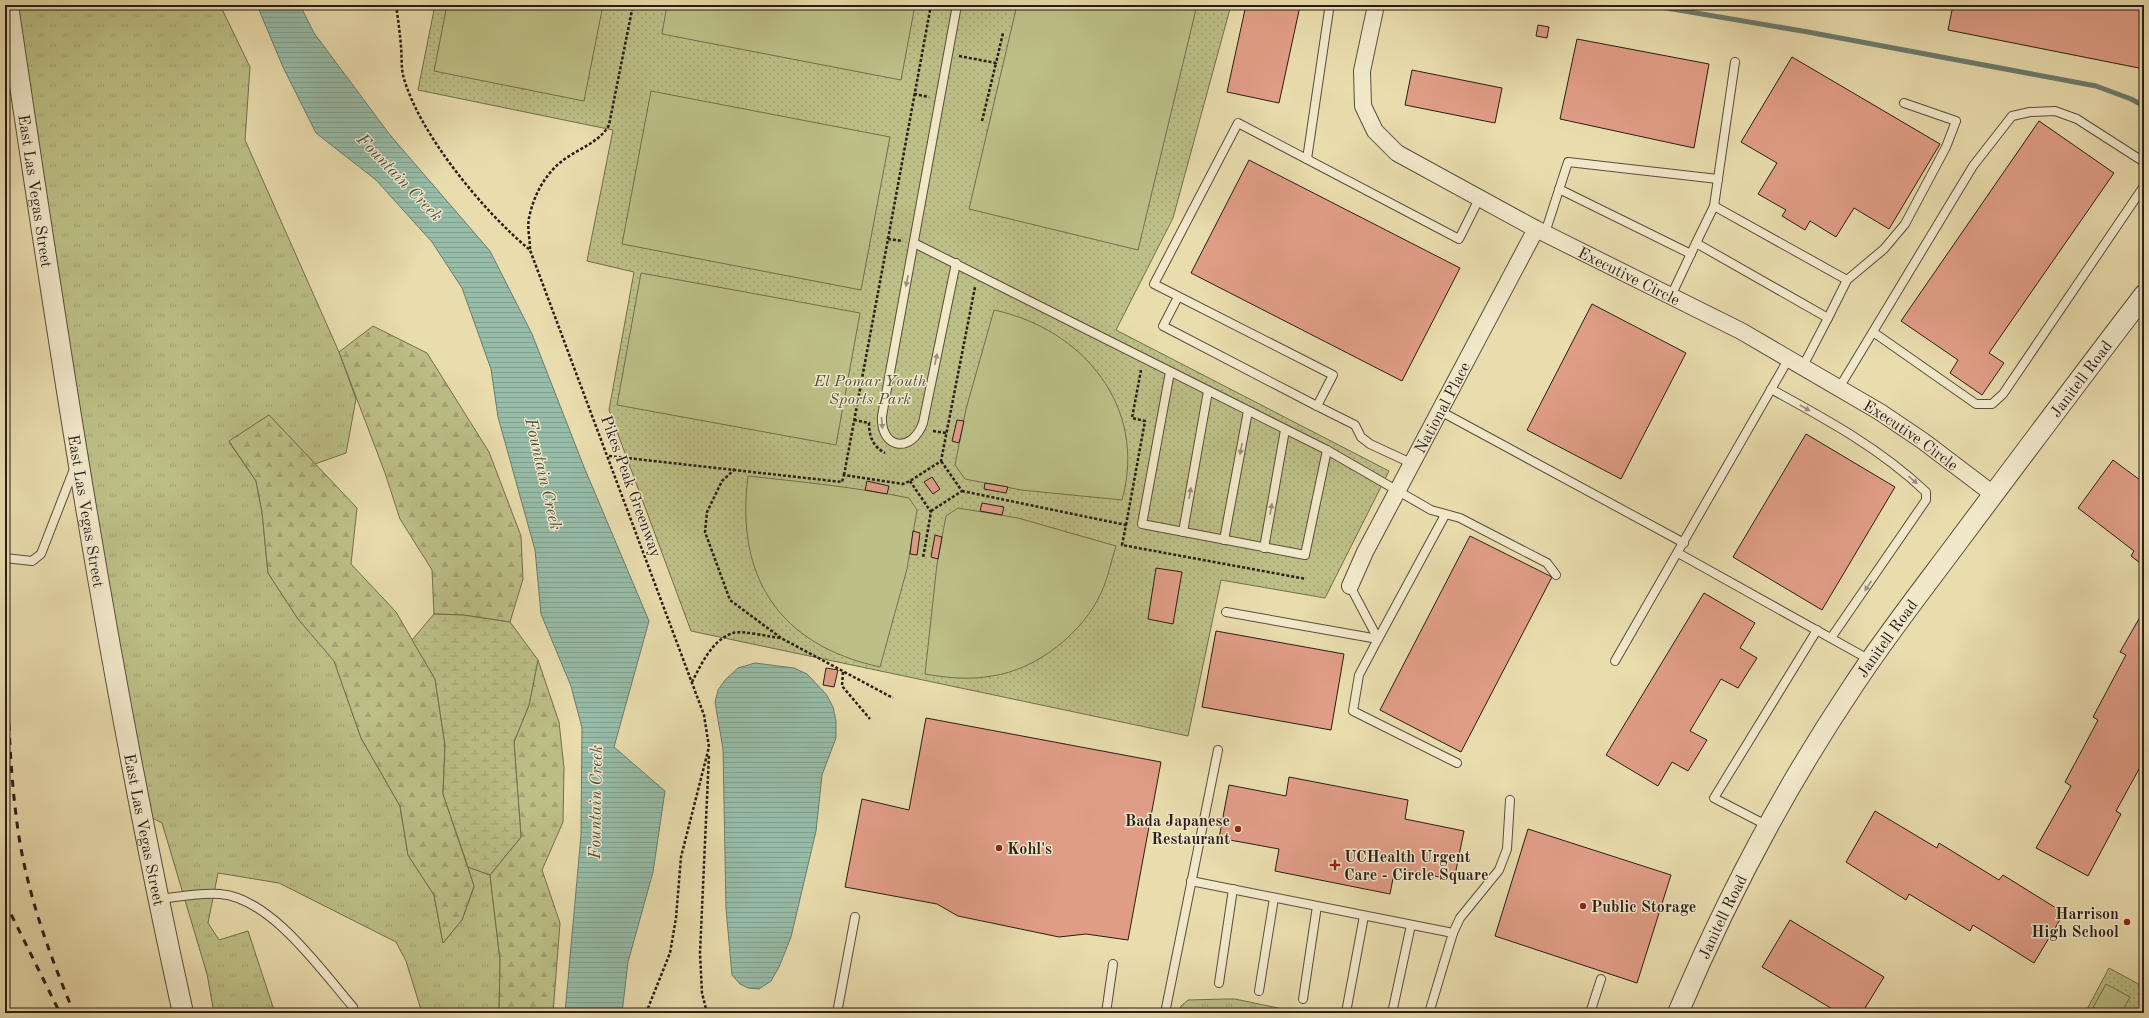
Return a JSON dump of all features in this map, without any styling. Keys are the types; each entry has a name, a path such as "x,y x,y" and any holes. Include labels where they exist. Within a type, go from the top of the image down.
{"street":[{"name":"East Las Vegas Street","path":"8,5 66,386 118,690 159,899 184,1013"},
{"name":"Executive Circle","path":"1376,5 1362,71 1362,106 1372,125 1384,142 1397,154 1540,231 1741,331 1789,358 1923,441 1993,494"},
{"name":"National Place","path":"1350,586 1365,552 1411,464 1540,231"},
{"name":"Janitell Road","path":"1678,1013 1708,941 1768,826 1848,693 1870,660 1993,494 2144,295"}],"lane":[{"path":"956,263 923,422 919,433 914,439 907,444 899,444 891,440 885,434 881,426 882,416 957,5"},
{"path":"1307,159 1329,10 1332,5"},
{"path":"1671,296 1714,206 1735,62"},
{"path":"1803,366 1848,280 1884,249 1904,224 1946,147 1956,121 1904,103"},
{"path":"1839,388 1973,166 2012,116 2030,112 2054,111 2078,119 2144,162"},
{"path":"1317,406 1333,376 1154,284 1238,123 1459,238 1479,199"},
{"path":"1540,231 1559,190 1568,162 1718,179"},
{"path":"1873,332 1976,404 1992,404 2003,394 2144,186"},
{"path":"1559,190 1691,254"},
{"path":"1714,206 1848,280"},
{"path":"914,243 1327,450 1431,510 1460,518 1547,563 1556,574"},
{"path":"1696,243 1828,318"},
{"path":"1178,297 1163,326 1355,425 1361,437 1370,444 1411,464"},
{"path":"1615,661 1789,358"},
{"path":"1170,372 1142,524 1305,556 1327,450"},
{"path":"1771,389 1854,436 1879,453 1926,492 1926,500 1831,638"},
{"path":"1183,532 1208,391"},
{"path":"1224,540 1248,411"},
{"path":"1440,411 1684,543"},
{"path":"1264,548 1285,430"},
{"path":"5,558 32,561 41,554 79,457"},
{"path":"1445,515 1360,675 1353,711 1457,763"},
{"path":"1678,553 1870,660"},
{"path":"1350,586 1378,639"},
{"path":"1226,612 1378,639"},
{"path":"1768,826 1714,798 1817,630"},
{"path":"1165,1013 1218,750"},
{"path":"1428,1013 1452,934 1460,918 1499,870 1507,849 1510,800"},
{"path":"1191,881 1452,934"},
{"path":"1219,983 1233,889"},
{"path":"159,899 220,894 240,898 262,909 282,926 353,1007"},
{"path":"1259,991 1274,898"},
{"path":"1303,999 1317,906"},
{"path":"1347,1007 1364,916"},
{"path":"837,1013 855,918"},
{"path":"1392,1013 1410,925"},
{"path":"1106,1013 1113,964"},
{"path":"1590,1013 1601,980"}],"path":[{"name":"Pikes Peak Greenway","path":"396,5 403,74 411,97 426,127 474,195 512,235 530,250 609,456 704,715 709,748 681,857 676,918 670,953 646,1013"},
{"path":"530,250 529,219 537,194 547,175 562,160 604,134 609,125 633,5"},
{"path":"609,456 842,482 931,5"},
{"path":"982,121 1003,33"},
{"path":"958,56 996,63"},
{"path":"888,239 914,243"},
{"path":"844,475 903,484 940,461 978,274"},
{"path":"1143,358 1132,418 1146,421 1122,545 1306,579"},
{"path":"940,461 962,491 1126,525"},
{"path":"735,469 722,481 707,512 705,532 730,600 781,638 893,698"},
{"path":"910,481 931,512 923,558"},
{"path":"931,512 962,491"},
{"path":"692,682 703,660 716,643 734,632 781,638"},
{"path":"843,672 842,686 870,719"},
{"path":"707,1013 702,993 700,952 709,748"}],"green space":[{"path":"12,5 220,5 250,67 245,140 339,352 356,399 346,453 315,464 269,415 229,442 256,481 262,512 268,573 298,619 334,660 361,738 400,806 408,855 434,895 443,943 462,920 474,887 468,867 490,875 500,960 499,1013 422,1013 406,961 396,942 279,883 218,873 208,923 219,940 248,931 275,1013 214,1013 207,974 162,823 143,813"},
{"name":"El Pomar Youth Sports Park","path":"435,5 1231,5 1173,218 1116,330 1389,471 1325,598 1221,580 1188,736 691,631 609,410 634,272 587,261 613,130 418,90"},
{"path":"447,5 603,5 584,101 434,71"},
{"path":"667,5 915,5 901,80 662,34"},
{"path":"1017,5 1197,5 1138,250 969,209"},
{"path":"651,91 890,137 861,290 622,244"},
{"path":"641,273 860,313 836,445 617,405"},
{"path":"994,310 1026,320 1055,335 1080,354 1101,377 1116,404 1125,434 1128,466 1122,500 1021,490 965,479 955,465 966,409"},
{"path":"373,326 427,353 489,452 521,536 523,579 510,622 463,615 434,614 432,570 400,519 385,473 339,352"},
{"path":"269,415 357,508 351,564 396,612 435,679 445,745 443,794 474,886 462,920 443,943 434,895 408,855 400,806 361,738 334,661 298,619 268,573 262,512 256,481 229,441"},
{"path":"748,476 849,488 909,498 917,510 907,569 880,667 845,657 815,642 790,624 771,601 757,575 749,545 746,512"},
{"path":"958,508 1018,518 1116,546 1108,576 1101,593 1083,622 1056,647 1041,658 1009,672 992,676 967,678 925,674 937,564 946,516"},
{"path":"434,614 463,615 510,622 538,660 529,705 514,742 521,837 490,875 468,867 443,794 445,745 435,679 412,640"},
{"path":"538,660 559,722 564,768 563,822 542,870 560,923 553,1013 499,1013 500,960 490,875 521,837 514,742 529,705"},
{"path":"2109,968 2144,987 2144,1013 2085,1013"},
{"path":"2106,984 2130,997 2121,1013 2090,1013"},
{"path":"1235,999 1302,1013 1180,1013 1181,1006 1188,1000"}],"water":[{"name":"Fountain Creek","path":"257,5 300,5 314,33 390,135 490,251 532,334 584,467 649,621 614,747 665,791 653,872 628,962 622,1013 565,1013 581,835 582,728 571,686 541,614 535,550 498,417 491,369 462,288 432,242 376,180 316,133 283,67"},
{"path":"755,663 794,668 807,674 826,694 833,707 836,721 836,738 822,775 816,831 791,937 779,967 771,981 759,989 748,988 740,984 732,975 726,909 723,749 715,702 718,690 725,680 738,668"}],"building":[{"path":"1246,5 1300,6 1279,103 1227,92"},
{"path":"1953,5 2144,5 2144,69 1948,30"},
{"path":"1538,25 1549,27 1547,38 1536,36"},
{"path":"1577,39 1709,64 1694,148 1560,119"},
{"path":"1792,57 1940,144 1889,229 1854,208 1836,237 1810,221 1805,230 1782,216 1786,210 1758,194 1777,163 1741,142"},
{"path":"1412,70 1502,88 1495,123 1405,105"},
{"path":"2039,121 2114,173 1989,353 2004,363 1982,395 1950,373 1958,360 1901,321"},
{"path":"1249,160 1460,268 1402,381 1191,273"},
{"path":"1592,304 1686,353 1621,479 1527,430"},
{"path":"957,420 964,421 959,443 952,441"},
{"path":"1806,434 1895,487 1822,610 1733,557"},
{"path":"2113,460 2144,483 2144,566 2131,556 2134,551 2078,508"},
{"path":"932,477 940,489 933,494 924,482"},
{"path":"867,481 889,486 887,494 865,490"},
{"path":"985,483 1008,487 1006,493 984,489"},
{"path":"982,503 1004,507 1002,515 980,511"},
{"path":"913,531 920,533 917,555 910,554"},
{"path":"935,535 942,537 938,559 931,557"},
{"path":"1470,536 1552,577 1461,752 1380,710"},
{"path":"1156,568 1182,572 1173,624 1148,619"},
{"path":"1704,593 1755,623 1740,648 1757,658 1738,688 1721,679 1690,731 1707,740 1688,771 1672,762 1658,786 1606,755"},
{"path":"2144,610 2144,760 2116,811 2121,814 2088,876 2036,848 2071,786 2065,782 2098,720 2093,717 2126,655 2120,652"},
{"path":"1216,631 1344,654 1331,730 1202,707"},
{"path":"826,668 838,670 834,687 823,685"},
{"name":"Kohl's","path":"926,718 1161,762 1128,940 1086,934 1059,937 958,916 937,904 845,887 862,799 909,810"},
{"path":"1289,777 1408,800 1405,819 1464,831 1454,880 1395,868 1390,894 1275,871 1279,849 1219,838 1229,785 1286,796"},
{"path":"1875,811 1937,848 1939,843 1999,880 2003,875 2064,913 2034,963 1973,925 1970,931 1909,894 1906,900 1846,862"},
{"name":"Public Storage","path":"1528,829 1671,875 1637,983 1495,936"},
{"path":"1790,920 1884,977 1862,1013 1839,1013 1762,967"}],"waterway":[{"path":"1649,5 1808,32 2096,86 2131,99 2144,106"}],"railway":[{"path":"5,598 10,747 19,837 34,905 74,1013"},
{"path":"5,902 60,1013"}],"place":[{"name":"Bada Japanese Restaurant","path":"1238,829"},
{"name":"Kohl's","path":"999,848"},
{"name":"UCHealth Urgent Care - Circle Square","path":"1335,865"},
{"name":"Public Storage","path":"1583,906"},
{"name":"Harrison High School","path":"2127,922"}]}
